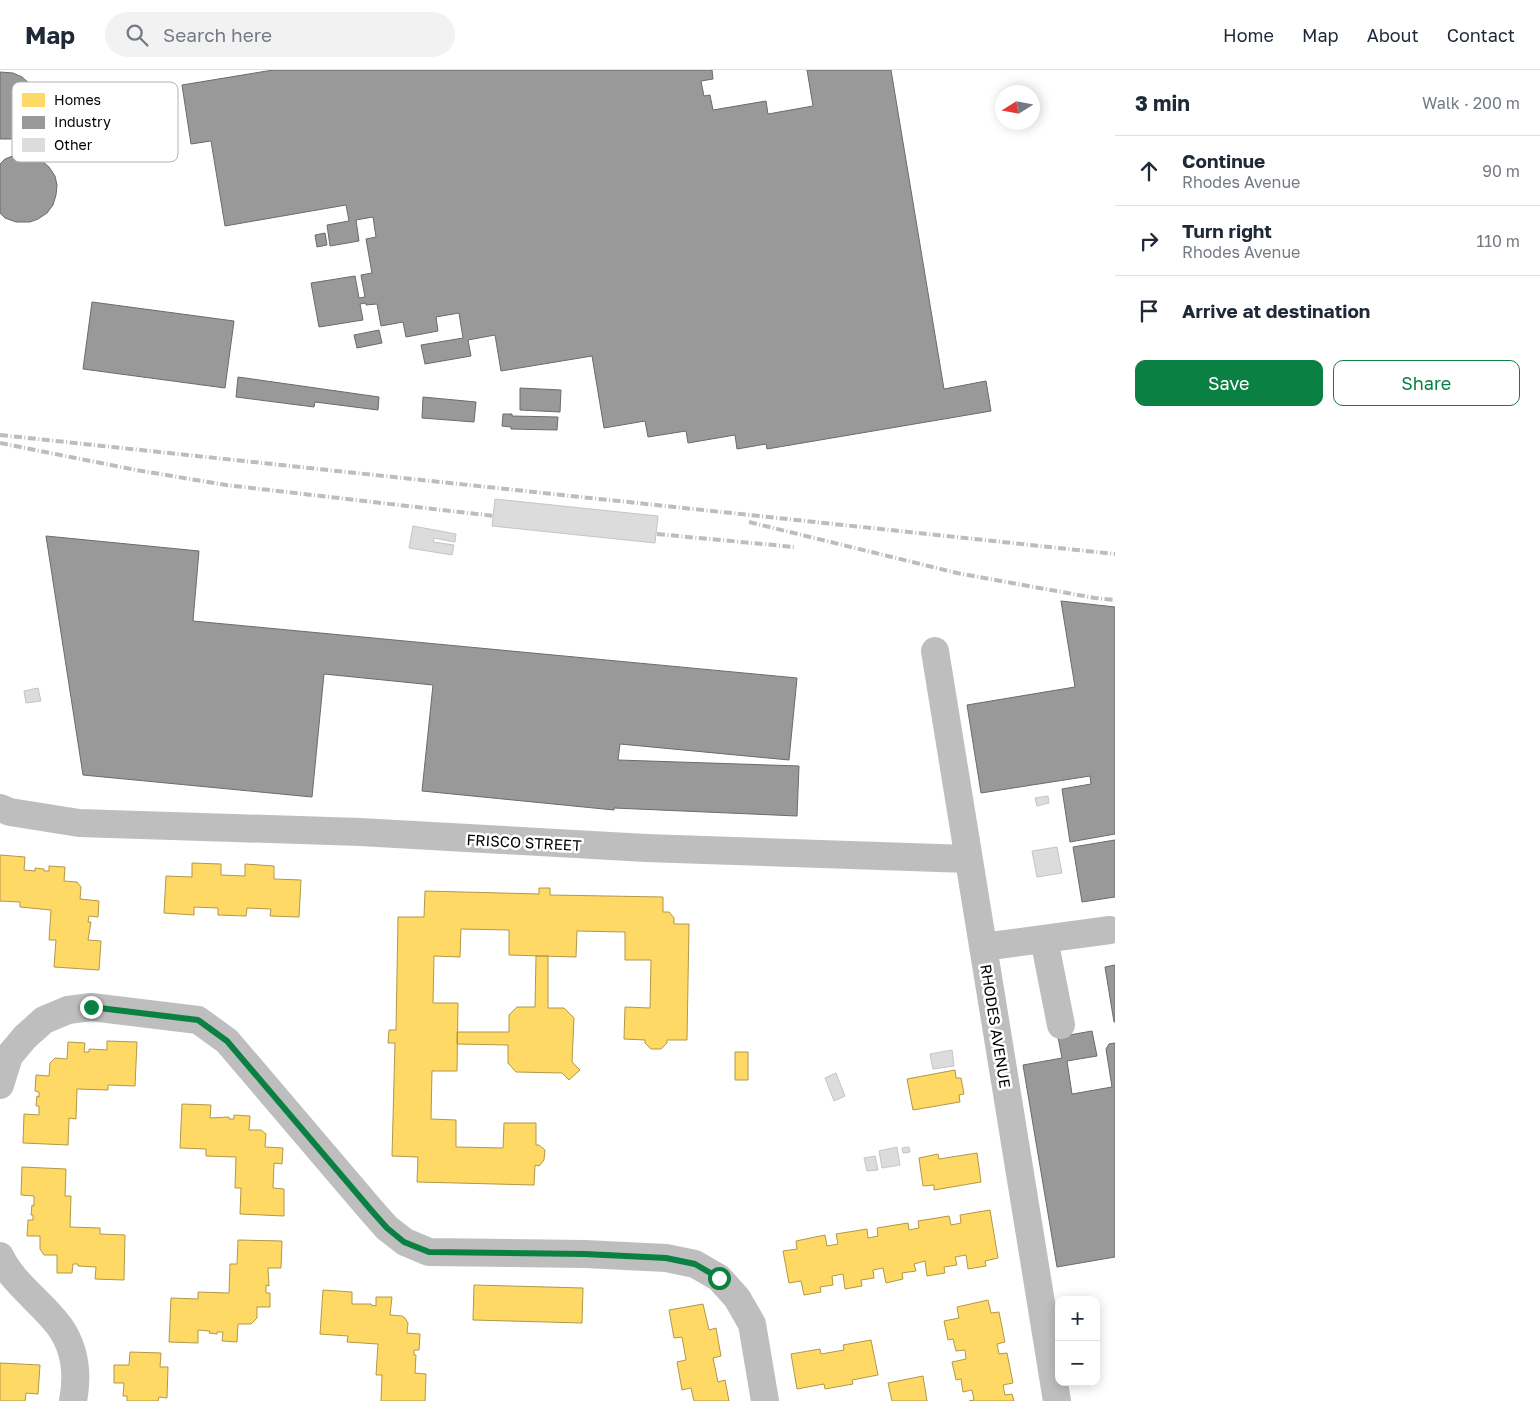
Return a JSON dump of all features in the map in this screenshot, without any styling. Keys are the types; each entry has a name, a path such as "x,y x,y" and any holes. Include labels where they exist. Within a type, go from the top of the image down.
{"street":[{"name":"RHODES AVENUE","path":"935,651 1057,1401"},
{"name":"FRISCO STREET","path":"0,808 10,812 79,823 360,832 646,848 968,859"},
{"path":"983,947 1110,930"},
{"path":"1044,939 1061,1025"},
{"path":"0,1085 9,1056 25,1037 44,1020 68,1010 91,1007 198,1020 227,1041 376,1216 404,1242 429,1252 585,1254 666,1258 695,1264 719,1278 737,1298 752,1324 765,1401"},
{"path":"0,1256 19,1284 60,1327 72,1352 77,1380 73,1401"}],"building: Homes":[{"path":"0,855 25,857 24,870 35,871 35,868 49,871 49,866 65,867 64,881 77,882 81,887 80,899 99,901 98,917 89,916 88,922 91,922 88,940 101,941 99,970 54,967 56,940 49,940 51,910 20,907 20,902 0,901"},
{"path":"192,863 221,864 221,875 245,876 245,864 274,866 274,879 301,880 299,917 270,916 271,909 247,908 246,916 218,915 218,908 194,907 194,915 164,913 166,876 192,877"},
{"path":"539,888 550,888 550,895 663,897 663,912 669,912 674,918 674,924 689,924 687,1040 667,1040 667,1043 661,1049 651,1049 645,1043 645,1040 624,1039 625,1007 650,1008 651,960 625,960 625,932 577,931 576,957 509,955 509,930 461,929 460,957 434,956 433,1003 458,1003 457,1071 432,1071 431,1119 456,1120 456,1147 503,1148 504,1123 536,1123 536,1145 545,1150 544,1160 539,1166 535,1165 534,1185 417,1182 418,1157 392,1156 395,1043 388,1043 389,1030 396,1030 398,917 424,917 425,891 539,894"},
{"path":"536,956 548,956 548,1008 564,1008 574,1018 572,1062 580,1070 569,1080 562,1073 516,1072 508,1063 508,1045 457,1044 457,1032 509,1032 509,1015 517,1007 535,1007"},
{"path":"107,1041 137,1042 135,1086 108,1085 108,1090 77,1089 76,1119 69,1118 68,1145 23,1143 24,1114 39,1115 39,1106 36,1106 39,1092 35,1091 36,1075 49,1076 50,1063 55,1058 67,1059 68,1042 85,1043 84,1052 89,1052 89,1049 107,1050"},
{"path":"735,1052 748,1052 748,1080 735,1080"},
{"path":"955,1070 956,1078 961,1078 964,1094 959,1095 960,1102 913,1110 907,1079"},
{"path":"182,1104 211,1105 210,1118 229,1117 229,1119 234,1119 234,1115 250,1116 249,1130 261,1130 266,1134 265,1147 283,1148 282,1164 274,1163 273,1188 284,1189 284,1216 240,1214 241,1188 235,1188 236,1157 206,1156 206,1149 180,1148"},
{"path":"977,1153 981,1182 934,1190 934,1185 923,1186 919,1158 938,1154 939,1159"},
{"path":"22,1167 66,1169 65,1196 71,1196 70,1227 100,1228 100,1234 125,1235 124,1280 95,1279 96,1267 78,1266 78,1264 73,1264 72,1273 57,1273 57,1255 44,1255 40,1249 40,1236 27,1236 28,1220 33,1220 33,1215 31,1215 32,1205 34,1206 34,1196 21,1195"},
{"path":"990,1210 998,1258 985,1261 986,1266 968,1269 966,1255 955,1257 957,1265 944,1267 945,1273 927,1276 925,1261 914,1264 916,1271 902,1273 903,1279 886,1283 883,1268 873,1270 874,1278 861,1280 862,1286 845,1289 843,1274 832,1276 833,1285 820,1287 821,1292 804,1295 801,1281 789,1283 783,1251 797,1249 796,1241 825,1235 827,1246 838,1244 836,1234 867,1229 868,1238 878,1236 877,1228 908,1223 909,1230 919,1228 918,1221 949,1216 951,1225 961,1223 960,1215"},
{"path":"238,1240 282,1241 281,1268 268,1268 269,1286 266,1285 266,1293 270,1293 270,1307 257,1307 257,1318 251,1324 238,1324 237,1342 222,1341 223,1332 217,1332 217,1334 198,1330 198,1343 169,1342 171,1298 198,1299 198,1292 229,1293 230,1264 237,1264"},
{"path":"474,1285 583,1288 582,1323 473,1320"},
{"path":"323,1290 352,1292 352,1304 371,1304 376,1306 376,1297 392,1297 390,1315 405,1318 408,1323 407,1333 420,1334 419,1350 414,1350 414,1355 416,1355 415,1373 426,1374 425,1401 381,1401 382,1375 376,1375 378,1344 347,1342 348,1336 320,1334"},
{"path":"988,1300 991,1313 999,1312 1005,1342 997,1344 999,1354 1007,1353 1013,1383 1003,1385 1005,1395 1012,1394 1014,1401 969,1401 974,1400 972,1390 963,1392 961,1379 956,1380 952,1362 966,1359 965,1350 956,1351 953,1339 948,1340 944,1321 959,1318 957,1307"},
{"path":"703,1304 709,1330 716,1328 721,1356 713,1358 718,1382 725,1380 729,1401 694,1401 691,1388 682,1390 677,1362 686,1360 682,1337 674,1338 669,1310"},
{"path":"871,1340 878,1375 852,1380 853,1384 825,1389 824,1384 797,1389 791,1354 820,1349 821,1354 844,1350 843,1345"},
{"path":"130,1352 161,1353 160,1367 168,1367 167,1398 159,1397 158,1401 127,1401 127,1396 123,1396 124,1383 114,1383 114,1365 129,1365"},
{"path":"0,1363 40,1365 38,1394 26,1393 25,1401 0,1401"},
{"path":"923,1376 927,1401 892,1401 888,1383"}],"building: Industry":[{"path":"273,70 712,70 713,79 701,81 704,96 710,95 713,110 766,101 768,114 813,106 807,70 891,70 944,389 986,381 991,411 767,449 766,444 737,449 735,435 688,443 686,431 648,437 645,421 604,428 592,356 501,371 495,335 468,340 471,356 425,364 421,345 463,338 459,313 436,317 438,331 406,337 403,322 381,326 377,304 366,305 366,303 360,304 363,320 319,327 311,283 355,276 359,298 365,297 361,275 372,273 366,239 376,237 373,217 356,220 359,241 330,246 327,225 349,221 346,205 225,226 211,141 191,144 182,85"},
{"path":"0,72 13,73 28,82 12,82 12,138 0,139"},
{"path":"12,156 12,162 43,162 55,176 57,185 53,205 47,213 38,219 30,222 16,222 5,218 0,213 0,164"},
{"path":"325,233 327,245 317,247 315,235"},
{"path":"92,302 234,321 225,388 83,369"},
{"path":"379,330 382,343 357,348 354,335"},
{"path":"238,377 379,397 378,410 315,402 314,407 236,397"},
{"path":"520,388 561,390 560,412 520,410"},
{"path":"423,397 476,402 474,422 422,418"},
{"path":"503,414 512,414 512,416 558,417 557,430 511,429 511,427 502,426"},
{"path":"46,536 199,551 193,621 797,678 789,760 620,744 618,760 799,766 797,816 614,808 614,810 422,791 433,685 324,674 312,797 83,775"},
{"path":"1061,601 1115,607 1115,834 1070,842 1062,789 1091,784 1090,776 981,793 967,705 1075,687"},
{"path":"1115,840 1115,897 1082,902 1073,847"},
{"path":"1115,965 1115,1022 1114,1022 1105,967"},
{"path":"1092,1031 1097,1056 1067,1061 1072,1094 1112,1087 1106,1049 1109,1044 1115,1043 1115,1257 1057,1267 1023,1065 1062,1058 1058,1037"}],"building: Other":[{"path":"495,499 658,516 655,543 492,526"},
{"path":"413,526 456,534 455,542 434,538 433,542 454,545 452,555 409,548"},
{"path":"38,688 41,701 26,703 24,691"},
{"path":"1048,796 1049,803 1037,806 1035,798"},
{"path":"1057,847 1062,873 1037,877 1032,851"},
{"path":"952,1050 954,1066 933,1069 930,1054"},
{"path":"836,1073 845,1096 834,1101 825,1078"},
{"path":"897,1147 900,1165 882,1168 879,1151"},
{"path":"909,1147 910,1152 903,1153 902,1148"},
{"path":"875,1156 878,1170 867,1171 864,1158"}],"railway":[{"path":"0,435 1115,554"},
{"path":"0,443 136,470 226,485 494,516"},
{"path":"749,522 957,573 1115,600"},
{"path":"657,534 794,547"}],"route":[{"path":"91,1007 198,1020 227,1041 371,1210 387,1228 404,1242 429,1252 585,1254 666,1258 695,1264 719,1278"}]}
